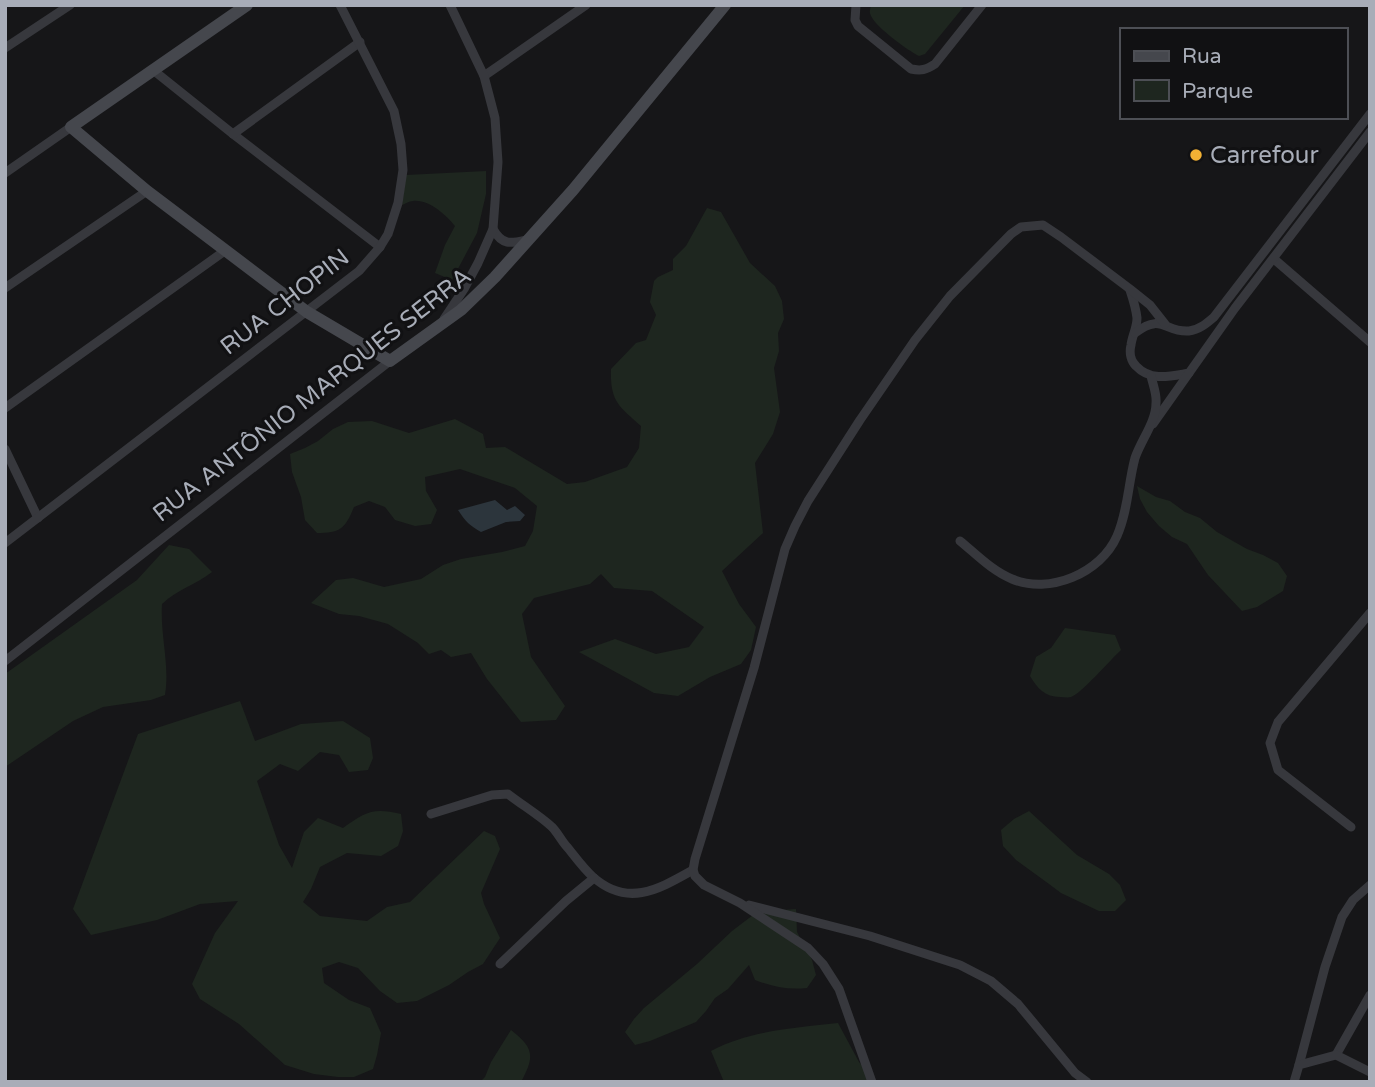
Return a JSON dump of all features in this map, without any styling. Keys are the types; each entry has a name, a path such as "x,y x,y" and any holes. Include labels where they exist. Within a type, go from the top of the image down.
{"street":[{"path":"5,48 70,5"},
{"path":"5,173 247,5"},
{"name":"RUA CHOPIN","path":"5,542 307,312 359,271 380,247 388,234 398,203 403,170 401,144 394,111 340,5"},
{"path":"441,324 464,289 493,229 498,162 495,118 484,76 450,5"},
{"path":"484,76 586,5"},
{"name":"RUA ANTÔNIO MARQUES SERRA","path":"5,661 479,294 532,238 725,5"},
{"path":"856,5 855,20 859,26 911,69 920,71 935,64 982,5"},
{"path":"233,134 360,42"},
{"path":"153,71 380,247"},
{"path":"1135,332 1155,323 1190,331 1204,326 1214,317 1370,114"},
{"path":"71,127 147,191 307,312 390,361"},
{"path":"1146,434 1206,347 1370,132"},
{"path":"5,288 147,191"},
{"path":"872,1082 839,989 823,964 808,948 740,903 704,885 693,870 754,668 785,549 808,501 915,340 950,296 1011,233 1021,227 1043,225 1061,237 1150,305 1165,324"},
{"path":"493,229 504,242 511,244 532,238"},
{"path":"5,408 226,250"},
{"path":"1274,259 1370,342"},
{"path":"1130,289 1136,312 1130,353 1133,362 1151,376 1189,373"},
{"path":"960,541 999,573 1029,584 1047,584 1067,579 1097,563 1109,551 1117,536 1127,503 1135,457 1155,410 1157,401 1151,376"},
{"path":"5,449 38,518"},
{"path":"1351,827 1278,770 1270,743 1278,722 1370,612"},
{"path":"430,814 492,795 508,794 553,828 594,878 615,891 641,893 654,890 693,870"},
{"path":"500,964 594,878"},
{"path":"1294,1082 1325,967 1342,917 1353,900 1370,886"},
{"path":"740,903 870,936 960,965 991,981 1018,1004 1075,1073 1087,1082"},
{"path":"1336,1055 1370,995"},
{"path":"1299,1065 1336,1055 1370,1072"}],"green space":[{"path":"871,5 965,5 925,54 919,56 879,26 871,16"},
{"path":"486,171 486,194 477,233 452,280 435,273 455,226 431,205 412,201 402,205 406,175"},
{"path":"707,208 721,212 750,263 775,286 782,301 784,319 778,333 779,351 774,368 780,412 773,434 755,463 763,533 722,571 739,604 756,627 751,650 741,664 710,677 678,696 654,693 579,652 615,639 656,654 689,647 704,627 652,591 614,588 601,574 590,584 534,598 522,614 531,657 565,706 556,720 521,722 487,679 471,653 451,657 441,650 429,654 418,643 388,624 339,614 311,603 336,580 353,578 384,587 421,579 443,565 461,559 525,546 533,531 537,506 515,488 460,469 425,477 426,491 437,510 431,524 415,526 395,520 385,507 369,501 354,507 341,528 317,533 305,520 290,454 318,441 333,429 348,422 372,421 409,433 455,419 483,434 486,448 505,447 567,484 585,482 627,467 639,448 641,426 617,402 612,389 611,369 636,343 646,340 656,315 650,302 654,281 673,270 673,259 686,246"},
{"path":"1137,486 1156,497 1170,501 1185,512 1200,518 1217,532 1278,563 1287,576 1283,591 1257,607 1242,611 1208,575 1187,544 1172,537 1147,512"},
{"path":"169,545 189,549 212,572 162,604 165,695 151,700 103,707 73,721 5,767 5,674 137,580"},
{"path":"1065,628 1115,635 1121,650 1076,695 1055,697 1046,694 1030,676 1036,657 1051,648"},
{"path":"240,701 255,741 301,724 343,721 370,738 373,758 368,770 349,772 339,755 320,752 298,771 280,764 257,781 279,845 292,868 304,832 318,818 343,828 370,812 401,814 403,831 398,846 381,856 347,853 320,867 303,902 320,916 367,921 387,907 410,902 484,831 495,836 500,849 481,893 500,938 483,964 417,1001 397,1003 380,991 358,968 339,962 322,968 324,983 349,1000 370,1008 381,1033 373,1069 354,1077 314,1074 285,1065 239,1024 200,999 192,984 215,933 238,901 200,904 157,920 91,935 73,909 138,734"},
{"path":"1029,811 1077,855 1109,874 1120,885 1126,900 1115,911 1099,911 1061,893 1016,860 1003,846 1001,830"},
{"path":"796,909 797,932 812,960 816,975 807,988 793,989 755,980 749,965 728,989 715,998 696,1022 635,1045 625,1032 634,1019 732,931 757,912"},
{"path":"838,1023 859,1062 876,1082 724,1082 711,1051 757,1034"},
{"path":"511,1030 524,1042 530,1053 529,1065 521,1082 480,1082 485,1077"}],"shaded area":[{"path":"495,500 507,510 515,506 525,515 520,521 506,522 481,532 468,523 458,510"}],"place":[{"name":"Carrefour","path":"1196,155"}]}
